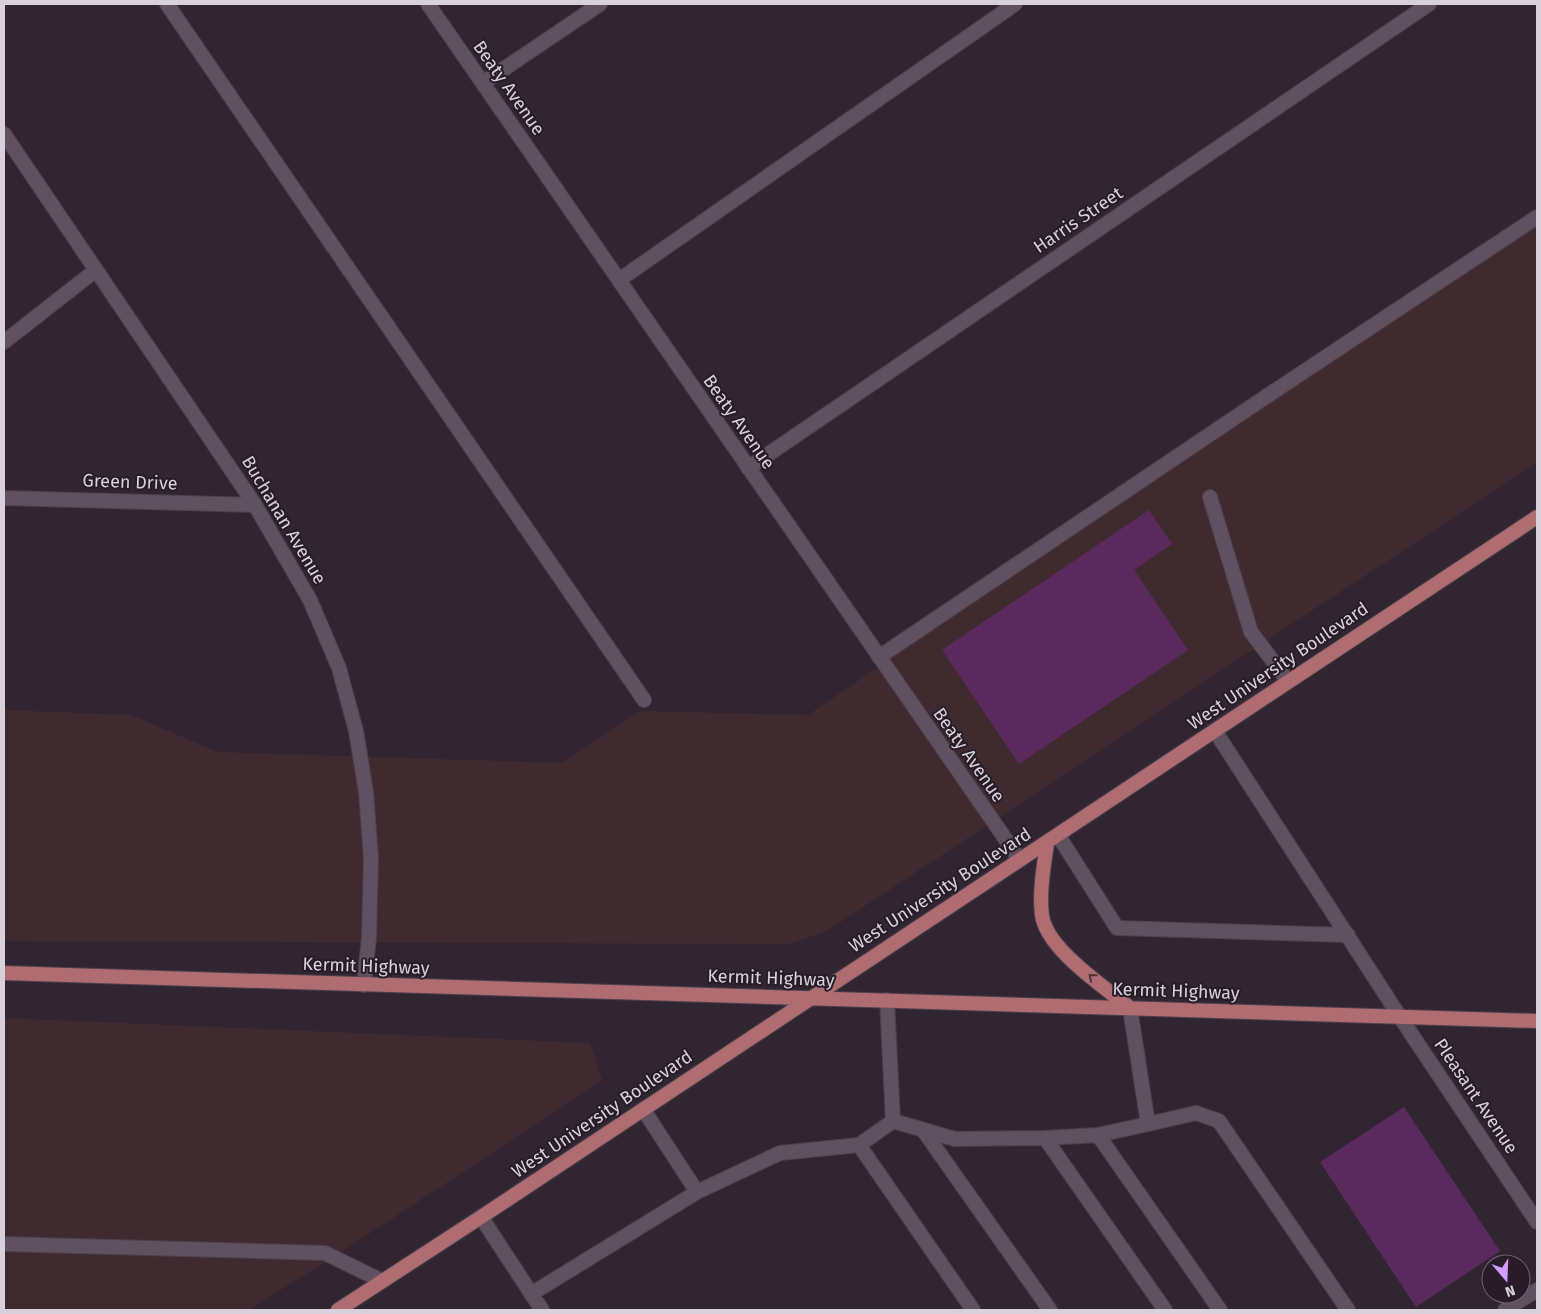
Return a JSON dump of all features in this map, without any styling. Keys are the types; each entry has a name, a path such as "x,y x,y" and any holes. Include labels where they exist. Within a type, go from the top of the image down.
{"main road":[{"name":"West University Boulevard","path":"338,1310 1537,517"},
{"path":"1052,839 1042,895 1042,917 1050,936 1067,957 1130,1008"},
{"name":"Kermit Highway","path":"4,973 810,997 1537,1022"}],"street":[{"path":"167,4 644,700"},
{"name":"Beaty Avenue","path":"428,4 1020,860"},
{"path":"483,83 600,4"},
{"path":"619,280 1015,4"},
{"name":"Harris Street","path":"748,468 1429,4"},
{"name":"Buchanan Avenue","path":"4,134 255,505 310,600 339,668 356,731 366,792 371,858 369,938 364,985"},
{"path":"879,657 1537,216"},
{"path":"4,342 96,270"},
{"path":"1210,497 1251,632 1288,682"},
{"name":"Green Drive","path":"4,498 255,505"},
{"name":"Pleasant Avenue","path":"1215,731 1400,1017 1537,1222"},
{"path":"1052,839 1117,928 1348,936"},
{"path":"887,1000 893,1122"},
{"path":"1130,1008 1148,1124"},
{"path":"642,1109 697,1192"},
{"path":"531,1294 697,1192 780,1153 859,1145 893,1122 955,1139 1046,1138 1098,1135 1196,1113 1219,1121 1348,1310"},
{"path":"923,1130 1050,1310"},
{"path":"1098,1135 1220,1310"},
{"path":"1046,1138 1165,1310"},
{"path":"859,1145 973,1310"},
{"path":"481,1217 542,1310"},
{"path":"4,1244 325,1252 382,1281"},
{"path":"1505,1310 1537,1290"}],"shaded area":[{"path":"1537,219 1537,462 827,931 790,944 4,941 4,710 131,715 217,752 562,763 640,711 808,715"},
{"path":"4,1018 590,1043 602,1080 349,1247 249,1310 4,1310"}],"building":[{"path":"1149,510 1172,544 1134,570 1188,650 1019,764 942,650"},
{"path":"1404,1107 1500,1251 1496,1254 1481,1254 1481,1264 1416,1307 1320,1162"}]}
